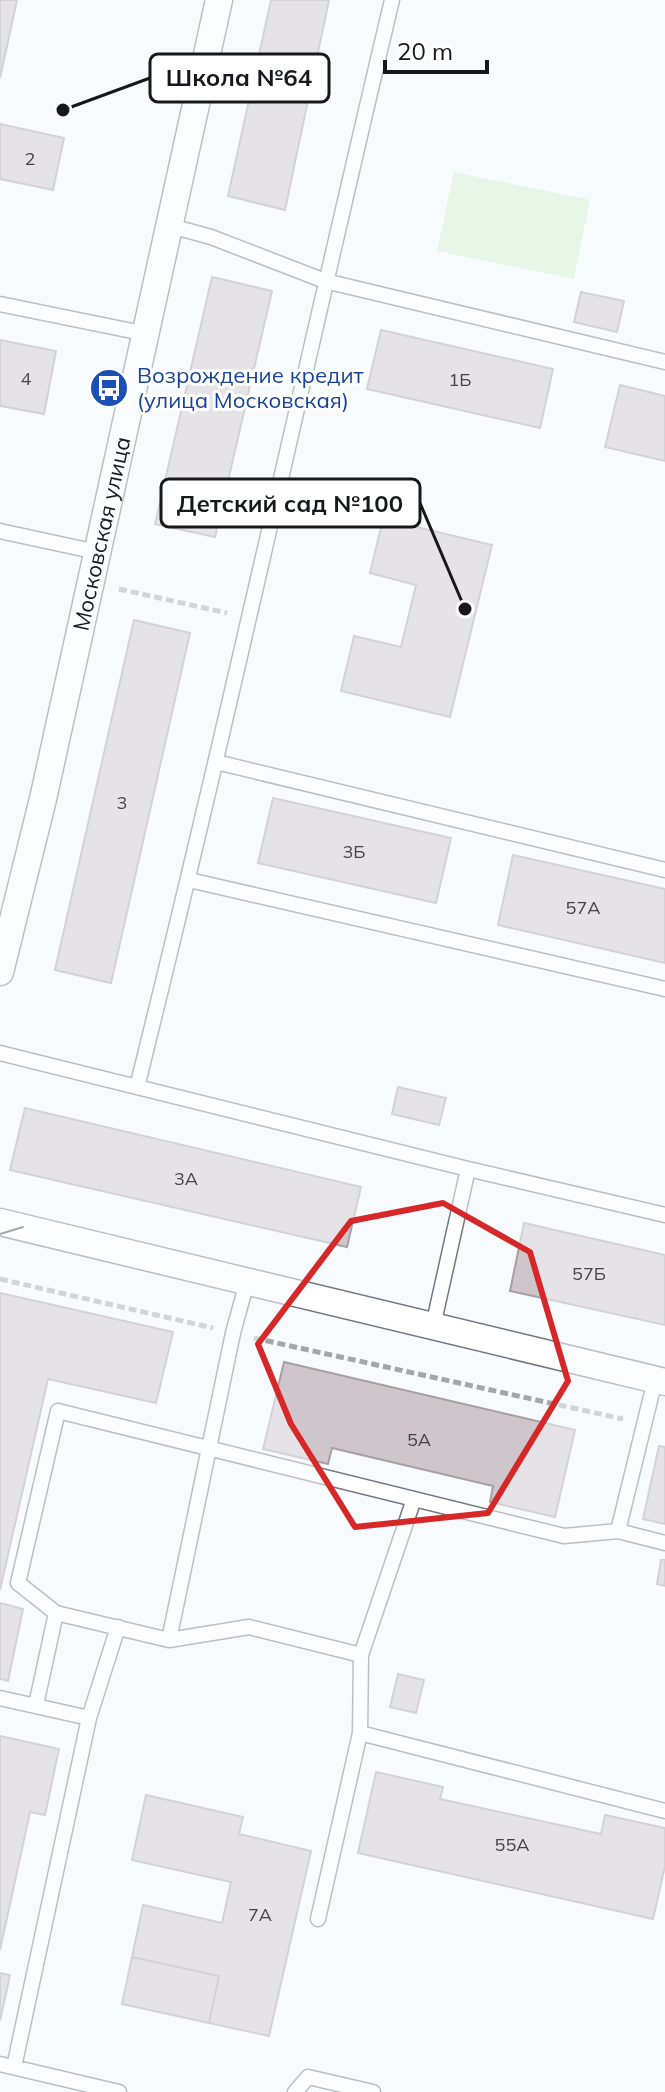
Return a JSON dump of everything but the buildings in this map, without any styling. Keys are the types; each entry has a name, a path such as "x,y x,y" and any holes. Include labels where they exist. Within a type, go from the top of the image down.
{"street":[{"name":"Московская улица","path":"0,972 43,799 219,0"},
{"path":"11,1225 660,1381"}],"lane":[{"path":"137,1087 189,880 392,0"},
{"path":"171,226 211,237 325,281 665,362"},
{"path":"0,304 147,334"},
{"path":"0,531 97,552"},
{"path":"216,762 665,870"},
{"path":"189,880 665,989"},
{"path":"0,1053 665,1215"},
{"path":"433,1326 468,1169"},
{"path":"169,1640 233,1333 247,1282"},
{"path":"618,1531 643,1424 660,1381"},
{"path":"361,1655 249,1627 169,1640 56,1613 18,1583 58,1411 564,1536 618,1531 665,1543"},
{"path":"318,1919 360,1733 361,1655 414,1499"},
{"path":"36,1705 56,1613"},
{"path":"118,1627 89,1718 7,2066 119,2092"},
{"path":"0,1698 89,1718"},
{"path":"360,1733 665,1811"},
{"path":"295,2092 308,2077 373,2092"}],"path":[{"path":"90,582 247,618"},
{"path":"0,1279 643,1424"}],"highlighted area":[{"path":"443,1203 530,1252 568,1381 488,1513 355,1527 291,1424 258,1344 351,1221"}],"green space":[{"path":"454,172 590,200 574,279 437,251"}],"tram line":[{"path":"0,1234 23,1227"}],"place":[{"name":"Школа №64","path":"63,110"},
{"name":"Возрождение кредит (улица Московская)","path":"109,388"},
{"name":"Детский сад №100","path":"465,609"}]}
